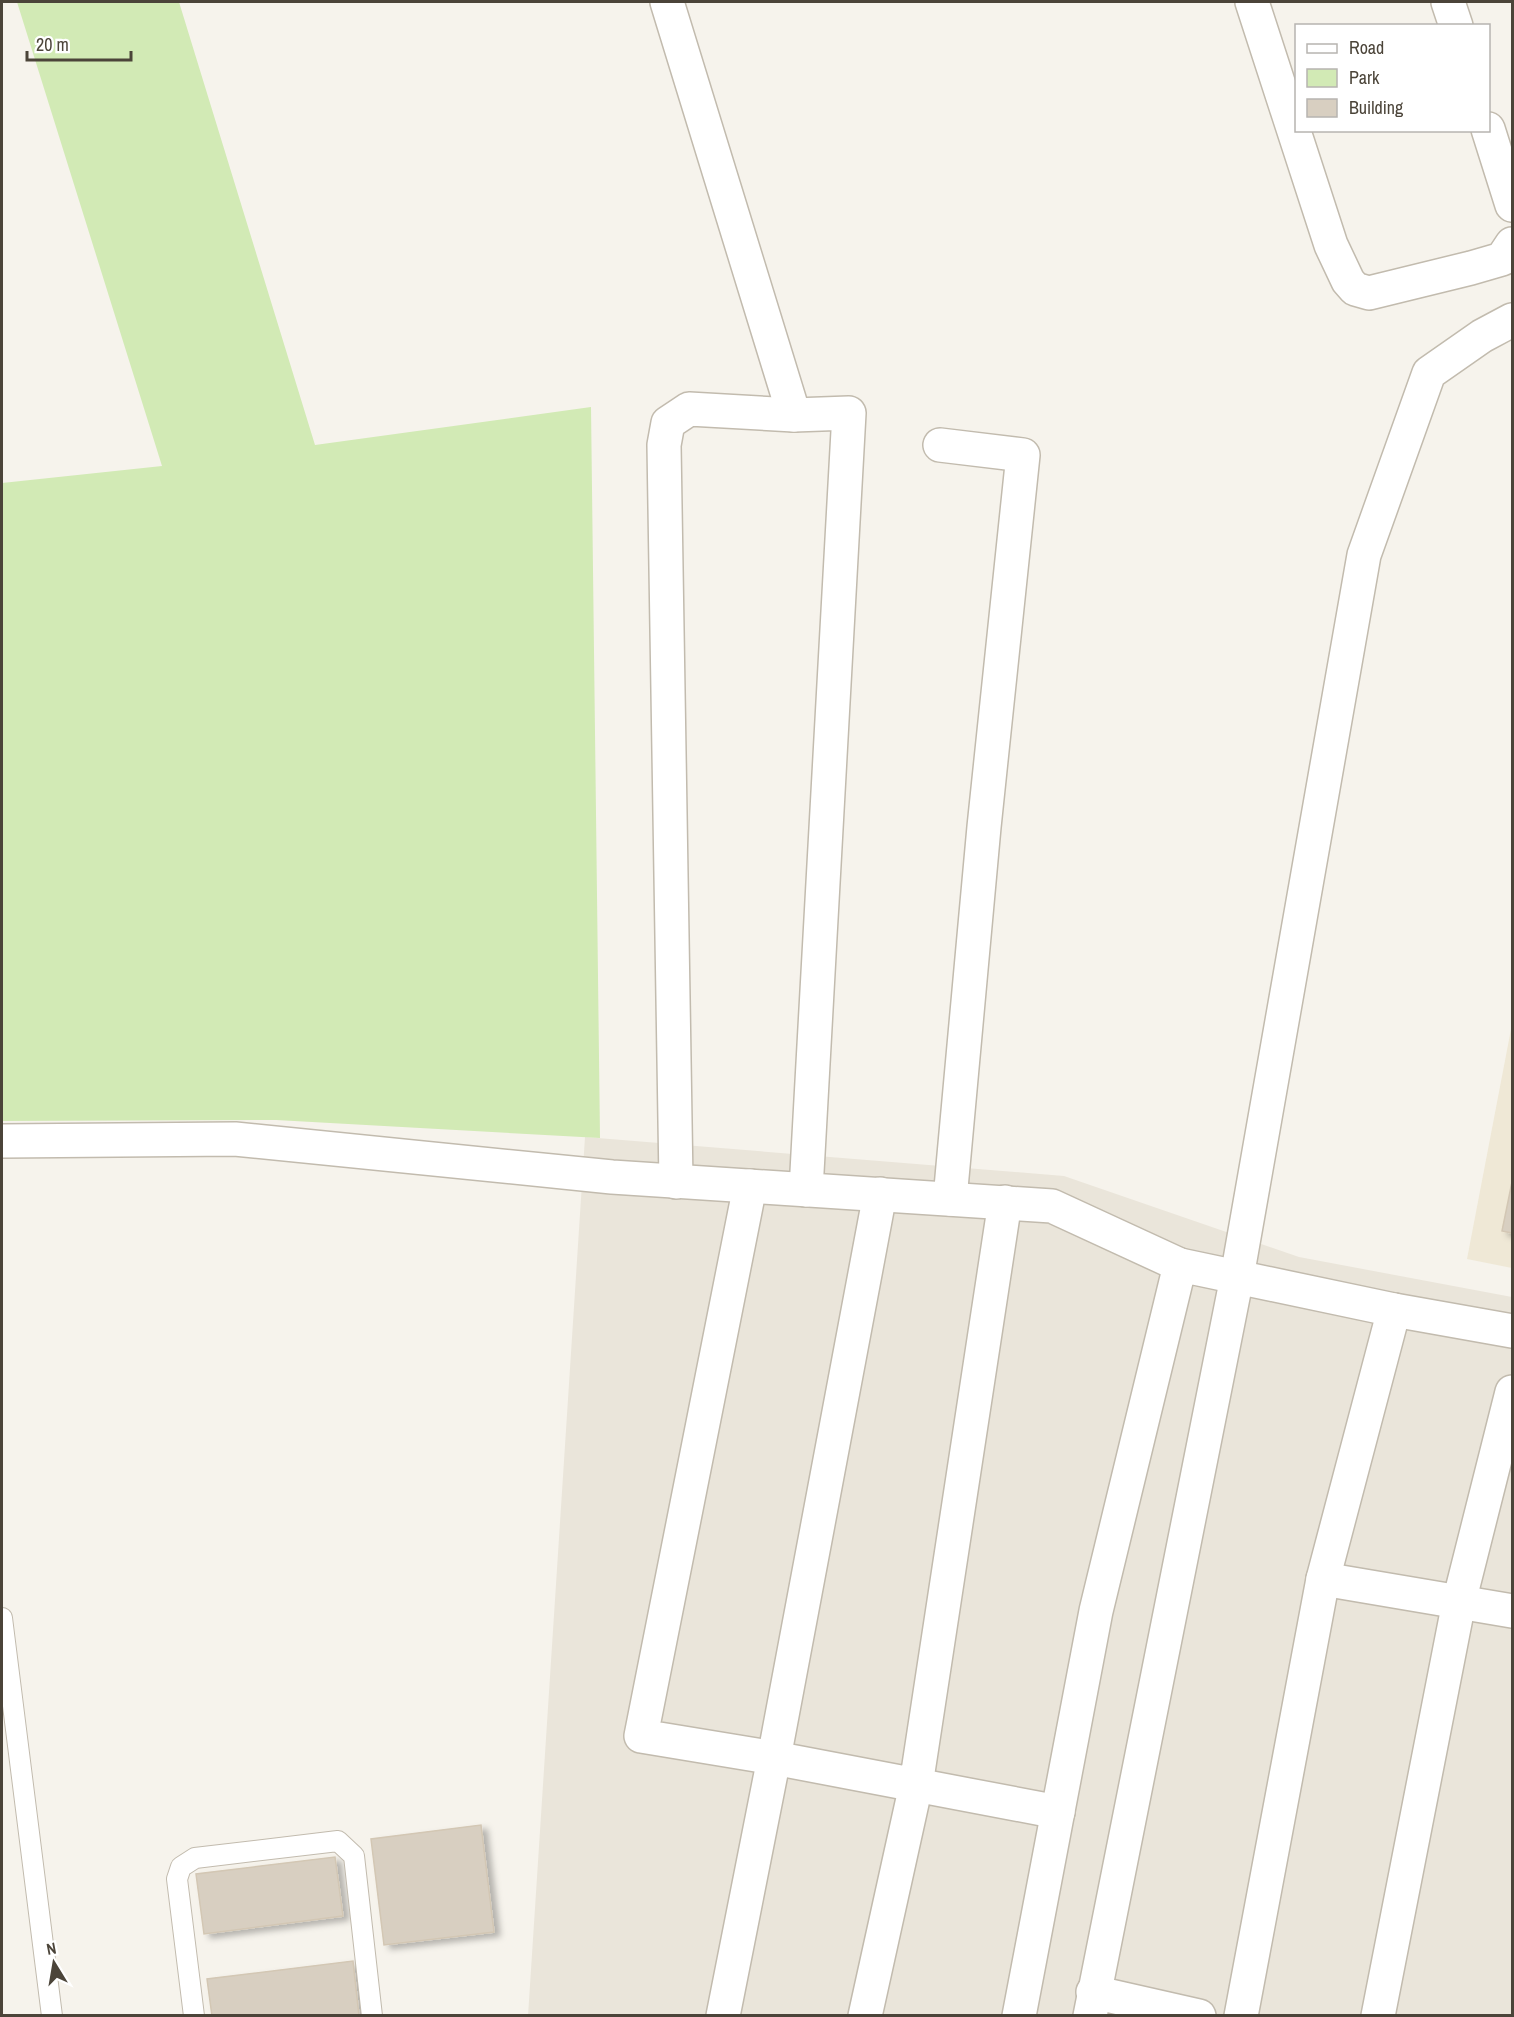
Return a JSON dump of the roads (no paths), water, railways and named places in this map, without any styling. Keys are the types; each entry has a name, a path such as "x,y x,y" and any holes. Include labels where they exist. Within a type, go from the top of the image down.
{"street":[{"path":"667,2 794,414"},
{"path":"1252,2 1331,244 1348,281 1356,289 1369,293 1472,268 1502,259 1512,244"},
{"path":"1448,2 1455,24"},
{"path":"1489,132 1512,205"},
{"path":"1199,2016 1091,2004 1237,1277 1364,555 1429,373 1482,336 1512,320"},
{"path":"676,1182 664,445 668,423 689,409 794,414 849,413 806,1190"},
{"path":"940,445 1023,455 984,827 950,1199"},
{"path":"2,1141 235,1139 612,1177 1052,1206 1180,1265 1394,1310 1512,1331"},
{"path":"750,1186 641,1736 774,1758 1058,1812"},
{"path":"723,2016 880,1194"},
{"path":"865,2016 916,1785 1005,1202"},
{"path":"1020,2016 1096,1611 1180,1265"},
{"path":"1241,2016 1323,1579 1394,1310"},
{"path":"1378,2016 1459,1602 1512,1392"},
{"path":"1323,1579 1512,1611"}],"lane":[{"path":"2,1618 52,2016"},
{"path":"194,2016 177,1879 181,1867 195,1858 338,1841 354,1856 372,2016"}]}
